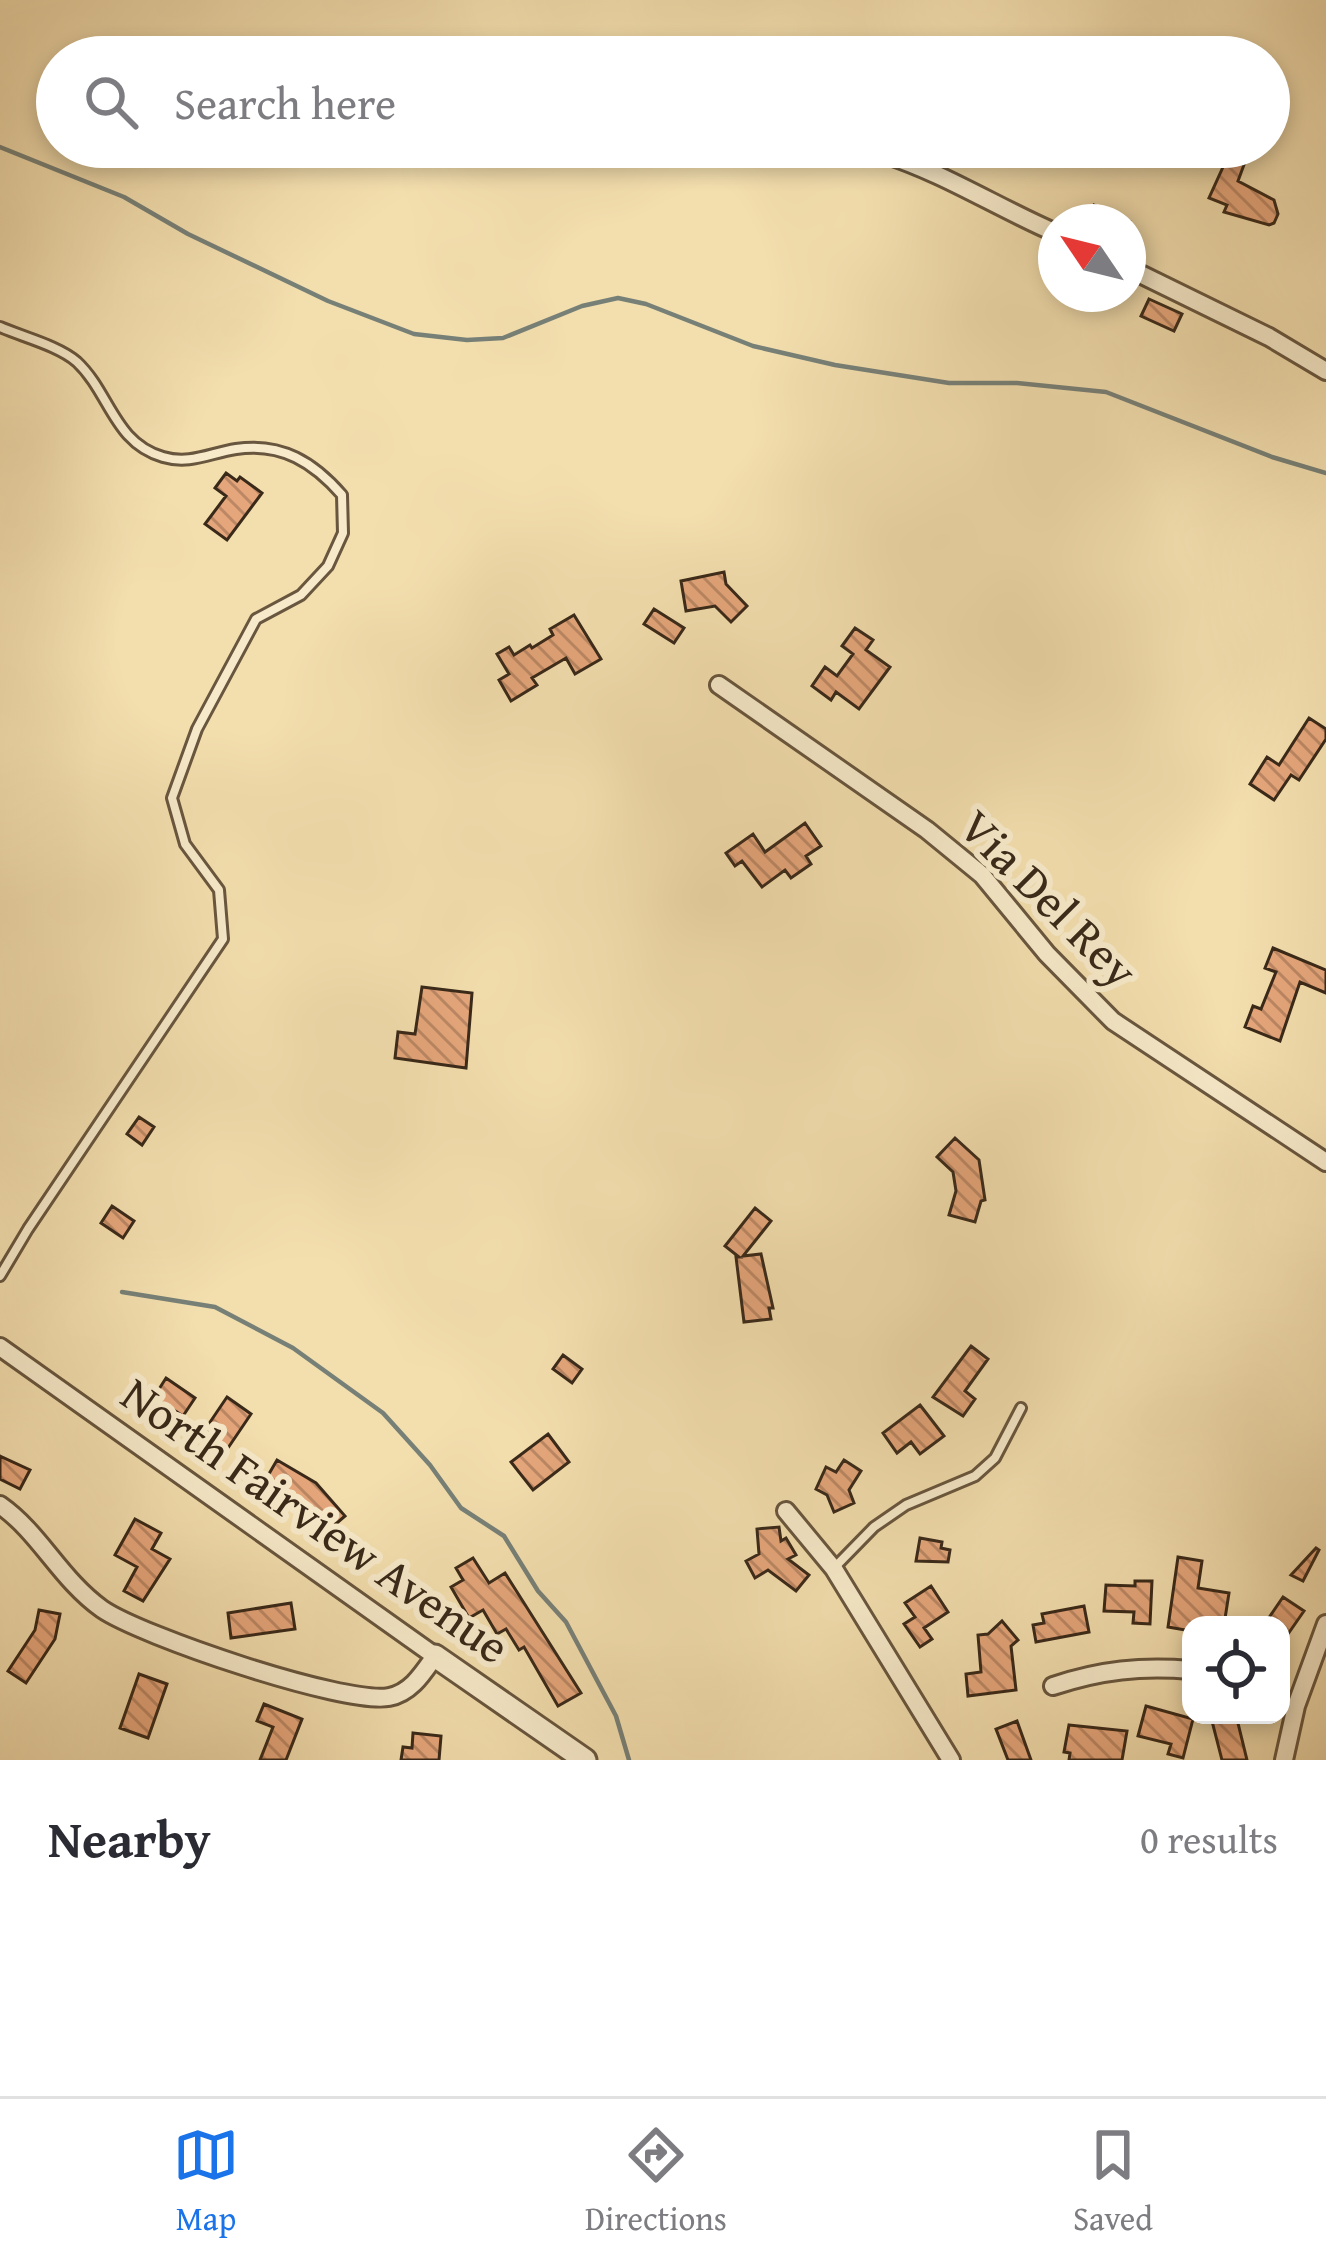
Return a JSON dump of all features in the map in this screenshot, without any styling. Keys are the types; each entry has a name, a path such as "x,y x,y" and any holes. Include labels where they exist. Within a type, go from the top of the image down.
{"street":[{"path":"927,168 1038,225"},
{"path":"1146,277 1269,337 1326,371"},
{"name":"Via Del Rey","path":"719,686 927,830 982,875 1047,954 1113,1021 1326,1162"},
{"name":"North Fairview Avenue","path":"0,1348 585,1760"},
{"path":"0,1505 28,1529 63,1575 105,1611 190,1649 346,1695 379,1698 405,1691 435,1656"},
{"path":"786,1511 834,1569 951,1760"},
{"path":"1290,1699 1326,1624"},
{"path":"1053,1686 1098,1671 1139,1666 1182,1669"},
{"path":"1283,1760 1286,1724"}],"lane":[{"path":"0,327 75,361 136,447 166,458 194,460 238,448 278,450 318,468 342,495 343,533 328,566 301,595 256,619 196,729 172,798 185,844 219,890 224,939 0,1276"},
{"path":"834,1569 874,1527 905,1505 975,1476 994,1458 1021,1408"}],"building":[{"path":"1223,168 1243,168 1238,181 1274,200 1278,214 1269,225 1224,212 1227,205 1209,198"},
{"path":"1149,299 1182,314 1174,331 1141,316"},
{"path":"226,473 262,493 227,540 205,524 226,496 215,488"},
{"path":"724,572 726,584 747,606 731,622 715,606 686,611 681,581"},
{"path":"654,609 684,628 674,643 644,624"},
{"path":"574,615 601,659 575,674 566,658 532,678 537,685 511,701 499,680 509,674 497,654 509,647 514,655 532,648 553,635 550,629"},
{"path":"855,628 873,640 866,650 890,667 859,709 836,692 831,700 812,686 825,667 837,676 853,654 842,646"},
{"path":"1309,718 1326,729 1326,739 1299,780 1291,775 1274,800 1250,784 1267,757 1279,765"},
{"path":"805,823 821,846 806,856 811,864 791,878 785,870 762,887 742,861 735,866 726,853 753,834 765,852"},
{"path":"1273,948 1326,970 1326,993 1300,982 1280,1041 1245,1027 1253,1006 1261,1009 1276,972 1265,968"},
{"path":"422,987 472,993 466,1068 395,1058 398,1032 415,1034"},
{"path":"139,1117 154,1127 142,1145 127,1134"},
{"path":"955,1138 979,1160 985,1200 975,1222 949,1215 956,1191 953,1172 937,1157"},
{"path":"112,1206 134,1221 123,1238 101,1223"},
{"path":"755,1208 771,1221 743,1256 761,1254 773,1308 769,1308 771,1319 744,1322 739,1257 725,1246"},
{"path":"971,1346 988,1359 965,1391 975,1399 963,1416 933,1397"},
{"path":"563,1355 582,1369 572,1383 553,1369"},
{"path":"166,1378 195,1398 183,1416 154,1397"},
{"path":"227,1397 251,1414 228,1448 204,1431"},
{"path":"920,1405 944,1436 920,1454 911,1442 897,1453 883,1433"},
{"path":"548,1434 569,1462 533,1490 511,1462"},
{"path":"0,1456 30,1470 20,1489 0,1479"},
{"path":"277,1460 316,1483 345,1516 330,1529 305,1502 266,1479"},
{"path":"844,1460 861,1471 849,1490 854,1503 834,1512 827,1495 816,1489 826,1467 836,1472"},
{"path":"135,1519 161,1533 152,1549 170,1559 143,1601 124,1591 137,1567 115,1555"},
{"path":"779,1527 781,1541 786,1538 796,1555 788,1559 809,1575 796,1591 768,1570 755,1578 746,1561 759,1554 757,1529"},
{"path":"920,1538 942,1542 941,1548 950,1550 948,1562 916,1561"},
{"path":"1316,1548 1303,1581 1291,1575"},
{"path":"1178,1557 1202,1561 1198,1588 1229,1593 1225,1616 1182,1616 1182,1629 1168,1627"},
{"path":"473,1558 489,1583 505,1573 581,1693 558,1706 524,1647 519,1650 506,1629 497,1634 483,1610 469,1618 451,1587 463,1580 456,1568"},
{"path":"1135,1581 1152,1581 1150,1624 1133,1623 1134,1612 1104,1611 1106,1585 1135,1586"},
{"path":"931,1586 948,1612 924,1628 932,1639 920,1647 904,1624 915,1617 905,1603"},
{"path":"1283,1597 1304,1611 1290,1631 1290,1616 1270,1616"},
{"path":"291,1603 295,1629 231,1638 228,1613"},
{"path":"1084,1606 1089,1632 1036,1642 1033,1625 1044,1623 1042,1614"},
{"path":"39,1610 60,1614 55,1639 26,1683 8,1671 35,1630"},
{"path":"1002,1621 1018,1640 1011,1646 1016,1690 968,1696 966,1674 981,1672 978,1635 988,1634"},
{"path":"139,1674 167,1684 148,1738 120,1728"},
{"path":"264,1704 302,1719 286,1760 260,1760 273,1727 257,1721"},
{"path":"1146,1706 1182,1716 1182,1724 1192,1724 1183,1758 1168,1754 1171,1744 1138,1736"},
{"path":"1017,1721 1031,1760 1008,1760 996,1729"},
{"path":"1213,1724 1238,1724 1247,1760 1222,1760"},
{"path":"1069,1725 1127,1731 1122,1760 1069,1760 1070,1753 1064,1752"},
{"path":"413,1733 441,1736 439,1760 401,1760 403,1747 412,1748"}],"waterway":[{"path":"0,147 36,162"},
{"path":"52,168 124,197 188,234 328,301 414,334 467,340 503,338 582,306 618,298 646,304 753,346 835,365 949,383 1017,383 1106,392 1272,457 1326,473"},
{"path":"122,1292 215,1307 293,1348 383,1413 461,1508 504,1536 538,1591 566,1622 616,1716 629,1760"}]}
